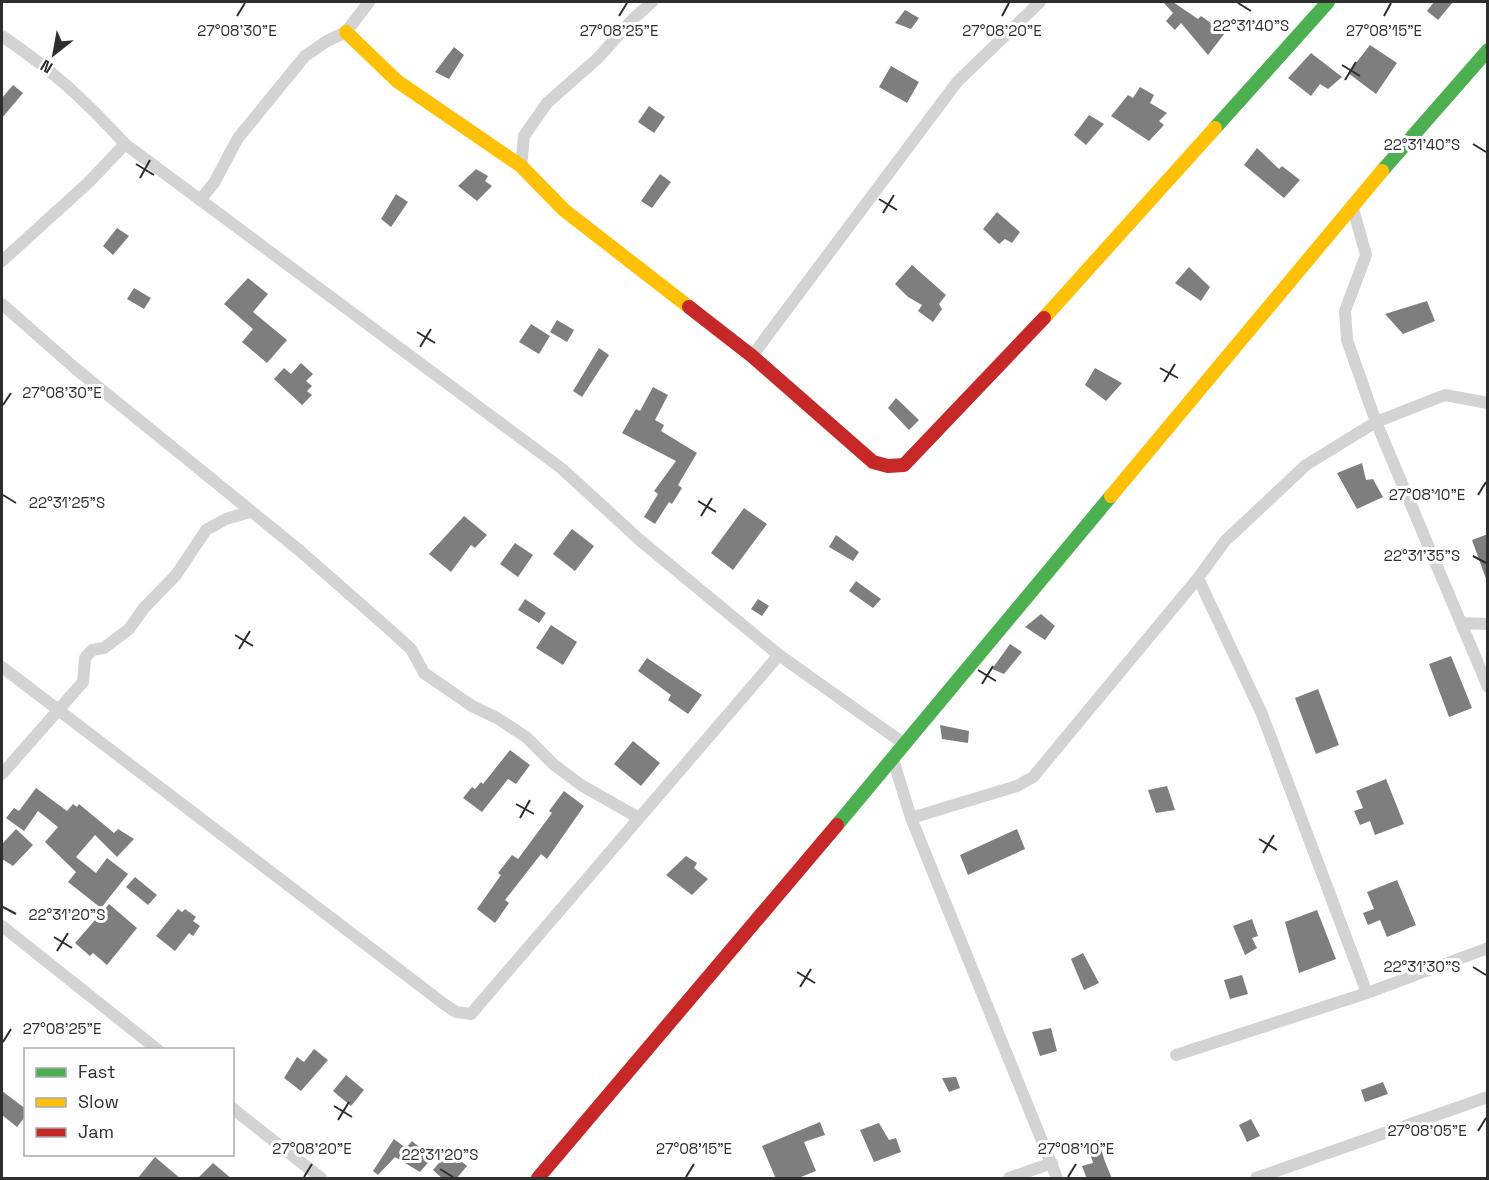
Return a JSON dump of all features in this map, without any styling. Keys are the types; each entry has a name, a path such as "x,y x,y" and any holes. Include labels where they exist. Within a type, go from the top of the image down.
{"street":[{"path":"200,200 214,183 238,138 305,56 327,41 346,32 369,2"},
{"path":"520,166 524,136 547,103 598,58 633,19 652,2"},
{"path":"752,356 957,82 1040,2"},
{"path":"346,32 397,81 520,166 564,210 752,356 873,462 884,466 904,465 976,386 1060,302 1328,2"},
{"path":"2,36 39,62 82,98 124,144 251,241 561,468 642,543 779,655 903,743"},
{"path":"538,1179 893,759 903,743 1352,205 1488,50"},
{"path":"2,261 89,182 124,144"},
{"path":"1352,205 1366,255 1345,311 1347,340 1376,422 1463,623 1488,687"},
{"path":"2,304 250,512 299,550 390,629 411,649 424,673 472,706 497,718 526,737 552,764 581,785 639,818"},
{"path":"911,818 1017,786 1033,777 1198,578 1225,541 1298,472 1376,422 1445,395 1488,403"},
{"path":"2,774 32,737 60,710 83,682 85,658 92,650 104,648 129,629 144,608 176,575 206,530 226,519 250,512"},
{"path":"1198,578 1262,714 1367,993"},
{"path":"1463,623 1488,624"},
{"path":"2,667 456,1012 471,1014 779,655"},
{"path":"893,759 911,818 1057,1179"},
{"path":"2,926 155,1048"},
{"path":"1176,1055 1367,993 1488,948"},
{"path":"1256,1179 1488,1096"},
{"path":"234,1110 321,1179"},
{"path":"1009,1179 1052,1163"}],"building":[{"path":"1163,2 1173,2 1198,19 1201,16 1225,33 1208,55 1181,23 1175,30 1166,21 1173,13"},
{"path":"1434,2 1453,2 1438,20 1427,11"},
{"path":"905,10 919,18 911,29 895,23"},
{"path":"1370,45 1397,63 1376,94 1348,73"},
{"path":"454,47 464,55 449,79 435,72"},
{"path":"1311,53 1342,77 1328,89 1320,84 1311,96 1288,78"},
{"path":"891,66 919,82 907,103 879,87"},
{"path":"13,85 23,93 2,118 2,98"},
{"path":"1140,87 1154,95 1150,103 1167,113 1159,121 1164,125 1149,141 1111,116 1128,95 1133,98"},
{"path":"649,106 665,117 654,133 638,122"},
{"path":"1089,115 1104,124 1086,145 1074,135"},
{"path":"1257,148 1279,169 1282,166 1300,180 1284,198 1244,165"},
{"path":"476,169 488,176 485,181 492,186 477,201 458,186"},
{"path":"660,174 671,182 652,208 641,201"},
{"path":"396,194 408,202 391,227 381,219"},
{"path":"997,212 1020,232 1012,243 1005,239 999,244 983,229"},
{"path":"117,228 129,236 113,255 103,246"},
{"path":"912,265 946,295 939,304 942,309 933,322 918,311 922,305 908,297 895,284"},
{"path":"1189,267 1210,287 1201,301 1175,283"},
{"path":"248,278 268,294 253,312 287,340 267,363 242,342 253,329 224,304"},
{"path":"134,288 151,298 144,309 127,299"},
{"path":"1427,301 1435,321 1403,334 1385,314"},
{"path":"557,320 574,330 567,342 550,332"},
{"path":"531,324 550,336 539,354 519,342"},
{"path":"599,348 609,355 582,397 573,391"},
{"path":"301,363 313,374 306,381 312,386 307,391 312,395 302,405 274,379 284,368 291,374"},
{"path":"1095,368 1122,383 1106,401 1085,385"},
{"path":"653,387 668,395 655,420 664,425 661,431 697,453 678,485 682,488 672,504 669,502 655,524 644,517 658,494 654,491 676,461 622,433 636,409 640,411"},
{"path":"896,398 919,420 909,430 888,408"},
{"path":"1362,463 1366,480 1373,479 1383,497 1357,509 1337,473"},
{"path":"744,508 767,524 733,570 711,553"},
{"path":"464,516 487,535 475,548 471,545 451,572 429,554"},
{"path":"572,529 594,546 575,571 553,554"},
{"path":"1488,534 1488,579 1486,579 1472,540"},
{"path":"836,535 859,552 853,561 829,547"},
{"path":"515,543 533,555 518,577 500,564"},
{"path":"856,581 881,599 873,608 849,591"},
{"path":"525,599 546,613 539,623 518,610"},
{"path":"758,599 769,606 762,616 751,609"},
{"path":"1041,614 1055,626 1045,640 1025,627"},
{"path":"551,625 577,642 563,665 536,648"},
{"path":"1010,644 1022,652 1004,674 992,669"},
{"path":"1451,656 1472,708 1449,717 1429,664"},
{"path":"647,658 702,695 688,714 668,700 671,695 638,671"},
{"path":"1318,689 1339,745 1316,754 1295,698"},
{"path":"940,725 969,731 968,743 942,739"},
{"path":"633,741 660,763 641,786 614,764"},
{"path":"510,750 530,765 516,784 508,779 482,812 463,798 472,787 475,789 481,782 483,784"},
{"path":"1386,779 1404,824 1375,835 1370,821 1360,825 1354,811 1363,808 1356,791"},
{"path":"1167,786 1175,810 1156,813 1148,790"},
{"path":"36,788 67,811 73,804 77,807 79,804 114,833 118,829 134,839 117,857 95,835 76,857 96,873 107,858 128,874 101,908 68,882 76,872 45,842 58,827 38,811 24,831 6,818 14,808 19,811"},
{"path":"564,791 584,806 547,859 541,854 505,900 509,903 495,923 477,909 501,875 498,873 512,855 518,859 552,813 549,811"},
{"path":"16,829 33,845 13,866 2,859 2,844"},
{"path":"1017,829 1025,849 968,875 960,855"},
{"path":"686,856 697,863 694,868 708,879 692,895 666,875"},
{"path":"135,877 157,895 148,905 126,887"},
{"path":"1397,880 1416,925 1387,937 1380,920 1368,925 1363,913 1374,909 1367,892"},
{"path":"109,904 137,928 107,965 93,953 90,956 75,943"},
{"path":"178,909 182,912 185,909 196,917 193,921 200,926 193,936 189,933 175,951 156,936"},
{"path":"1317,910 1336,959 1299,973 1285,922"},
{"path":"1252,919 1258,936 1252,938 1257,948 1245,955 1233,926"},
{"path":"1083,953 1099,983 1084,990 1071,959"},
{"path":"1242,975 1248,994 1230,999 1224,980"},
{"path":"1051,1028 1057,1051 1040,1056 1032,1032"},
{"path":"314,1049 328,1060 301,1091 284,1078 297,1057 304,1062"},
{"path":"346,1075 364,1090 351,1106 333,1091"},
{"path":"956,1077 960,1088 949,1092 942,1078"},
{"path":"1383,1082 1388,1094 1365,1102 1361,1090"},
{"path":"2,1091 24,1108 24,1118 17,1127 2,1115"},
{"path":"1251,1119 1260,1136 1247,1142 1239,1125"},
{"path":"820,1122 825,1135 804,1142 816,1171 796,1179 776,1179 762,1146"},
{"path":"879,1123 889,1140 896,1138 901,1152 874,1162 860,1130"},
{"path":"394,1139 406,1148 412,1141 432,1158 420,1172 395,1157 378,1175 373,1171"},
{"path":"1099,1140 1112,1179 1087,1179 1082,1166 1093,1163 1087,1143"},
{"path":"449,1151 467,1166 456,1179 443,1179 433,1170"},
{"path":"155,1157 181,1179 137,1179"},
{"path":"213,1163 232,1179 197,1179"}],"traffic: fast":[{"path":"1215,128 1328,2"},
{"path":"1382,171 1488,50"},
{"path":"837,825 1111,496"}],"traffic: slow":[{"path":"346,32 397,81 521,166 564,210 689,307"},
{"path":"1044,318 1215,128"},
{"path":"1111,496 1382,171"}],"traffic: jam":[{"path":"689,307 752,356 873,462 888,466 904,465 1044,318"},
{"path":"538,1178 837,825"}]}
